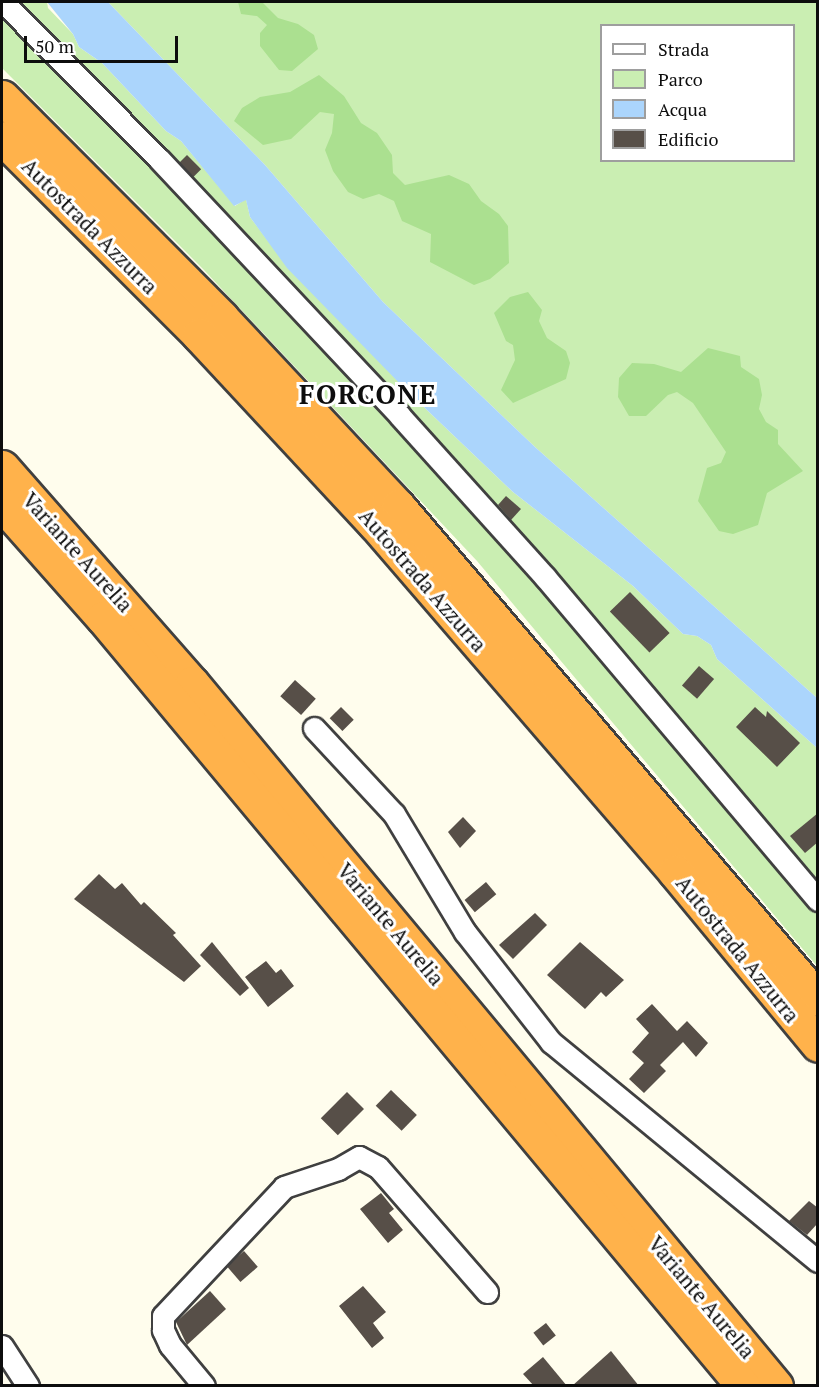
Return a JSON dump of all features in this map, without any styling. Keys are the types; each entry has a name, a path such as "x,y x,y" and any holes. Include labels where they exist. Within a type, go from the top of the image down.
{"highway":[{"name":"Autostrada Azzurra","path":"2,97 222,318 398,506 818,999"},
{"name":"Autostrada Azzurra","path":"2,138 199,335 374,523 675,872 818,1045"},
{"name":"Variante Aurelia","path":"2,467 113,611 776,1386"},
{"name":"Variante Aurelia","path":"2,504 113,611"},
{"name":"Variante Aurelia","path":"181,691 743,1386"}],"street":[{"path":"3,2 159,159 408,425 545,577 818,900"},
{"path":"314,729 394,814 465,932 551,1042 818,1261"},
{"path":"204,1386 170,1345 163,1330 163,1316 284,1187 338,1169 359,1157 378,1167 488,1292"},
{"path":"2,1346 28,1386"}],"green space":[{"path":"2,2 47,2 48,8 73,34 79,47 102,63 166,131 181,141 235,206 246,199 250,217 268,241 407,391 513,492 633,586 683,634 697,636 711,645 717,659 817,748 817,966 477,561 203,269 2,68"},
{"path":"108,2 817,2 817,698 535,447 383,302 265,165"},
{"path":"238,2 262,2 278,18 298,24 314,35 318,49 292,71 279,70 260,46 260,33 267,25 257,16 241,14"},
{"path":"319,75 344,96 361,123 377,133 392,155 393,173 405,185 449,175 469,184 481,201 499,214 508,226 509,263 490,279 474,285 430,262 431,234 402,221 394,201 379,194 363,199 348,192 333,171 325,150 332,133 334,114 320,112 291,139 263,145 234,121 242,108 260,97 290,92"},
{"path":"528,292 542,310 539,321 547,338 566,351 570,363 566,379 513,403 501,390 515,360 513,345 506,341 494,313 510,297"},
{"path":"708,348 740,356 741,367 759,379 762,395 759,409 766,422 778,430 778,444 803,471 767,493 758,525 733,534 719,531 698,501 707,468 721,463 726,452 693,403 677,392 668,395 646,416 629,416 618,397 619,378 632,363 654,364 681,372"}],"water":[{"path":"47,2 108,2 265,165 383,302 535,447 817,698 817,748 717,659 711,645 697,636 683,634 633,586 513,492 407,391 287,268 250,217 246,200 234,206 181,141 166,131 102,63 79,47 73,34"}],"building":[{"path":"187,155 201,169 193,177 179,163"},
{"path":"506,496 521,509 511,520 498,505"},
{"path":"630,592 670,633 649,652 610,611"},
{"path":"699,666 714,679 697,699 682,686"},
{"path":"295,680 316,699 301,715 280,696"},
{"path":"341,707 354,720 342,731 330,718"},
{"path":"755,707 766,717 767,711 800,743 777,767 736,727"},
{"path":"818,813 818,842 805,853 790,836"},
{"path":"463,817 476,831 460,848 448,832"},
{"path":"99,874 115,889 122,883 141,905 144,902 176,933 173,935 201,966 184,982 74,899"},
{"path":"486,882 496,894 475,912 465,900"},
{"path":"535,913 547,925 513,959 499,945"},
{"path":"212,942 249,988 240,996 200,955"},
{"path":"580,942 624,980 606,997 601,992 585,1009 547,975"},
{"path":"266,961 276,973 281,969 294,986 268,1007 245,977"},
{"path":"652,1004 677,1031 687,1021 708,1043 696,1057 683,1042 660,1065 666,1071 644,1093 629,1079 644,1063 632,1052 649,1033 636,1019"},
{"path":"391,1090 417,1115 402,1131 376,1106"},
{"path":"347,1092 364,1109 338,1135 321,1118"},
{"path":"381,1193 394,1209 389,1213 403,1230 388,1243 360,1209"},
{"path":"809,1201 818,1208 818,1223 807,1235 789,1221"},
{"path":"244,1251 258,1267 240,1282 227,1266"},
{"path":"363,1286 386,1312 373,1323 384,1338 372,1348 339,1306"},
{"path":"210,1291 226,1309 187,1345 176,1322"},
{"path":"546,1323 556,1336 543,1345 533,1333"},
{"path":"611,1351 639,1386 572,1386"},
{"path":"543,1357 567,1386 534,1386 523,1374"}],"district":[{"name":"FORCONE","path":"368,395"}]}
